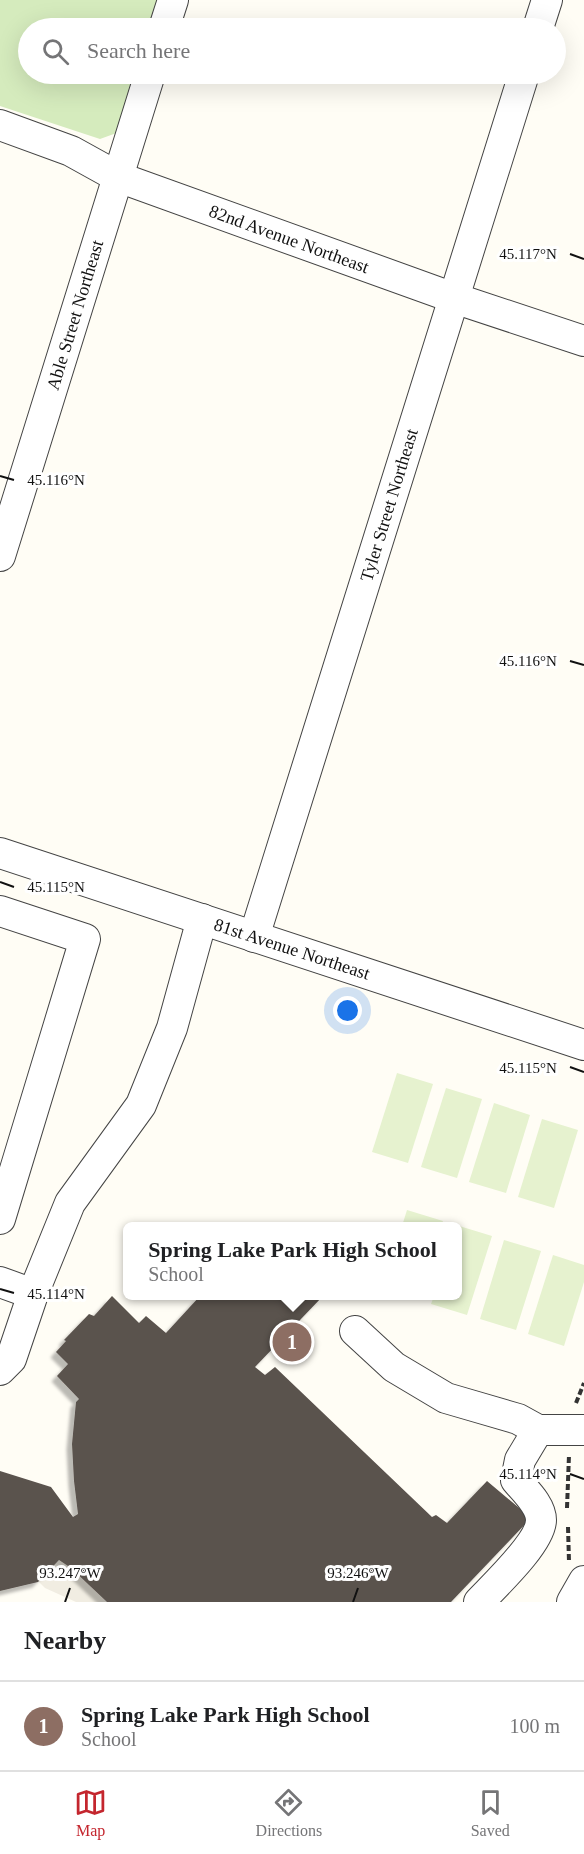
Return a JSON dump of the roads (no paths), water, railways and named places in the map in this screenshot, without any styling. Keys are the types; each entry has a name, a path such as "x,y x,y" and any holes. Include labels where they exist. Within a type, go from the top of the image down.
{"street":[{"path":"167,18 173,0"},
{"path":"541,18 547,0"},
{"name":"Able Street Northeast","path":"0,556 9,494 118,177 147,84"},
{"name":"Tyler Street Northeast","path":"254,937 521,84"},
{"name":"82nd Avenue Northeast","path":"0,125 71,151 118,177 453,298 584,341"},
{"name":"81st Avenue Northeast","path":"0,853 584,1046"},
{"path":"0,911 85,939 0,1219"},
{"path":"0,1370 11,1359 33,1294 70,1203 141,1105 172,1028 202,919"},
{"path":"0,1282 33,1294"},
{"path":"355,1331 394,1367 446,1398 518,1419 538,1430 578,1430"},
{"path":"479,1602 523,1555 538,1533 541,1519 537,1506 516,1480 520,1460 538,1430"},
{"path":"572,1602 576,1577"}],"place":[{"name":"Spring Lake Park High School","path":"292,1342"}]}
